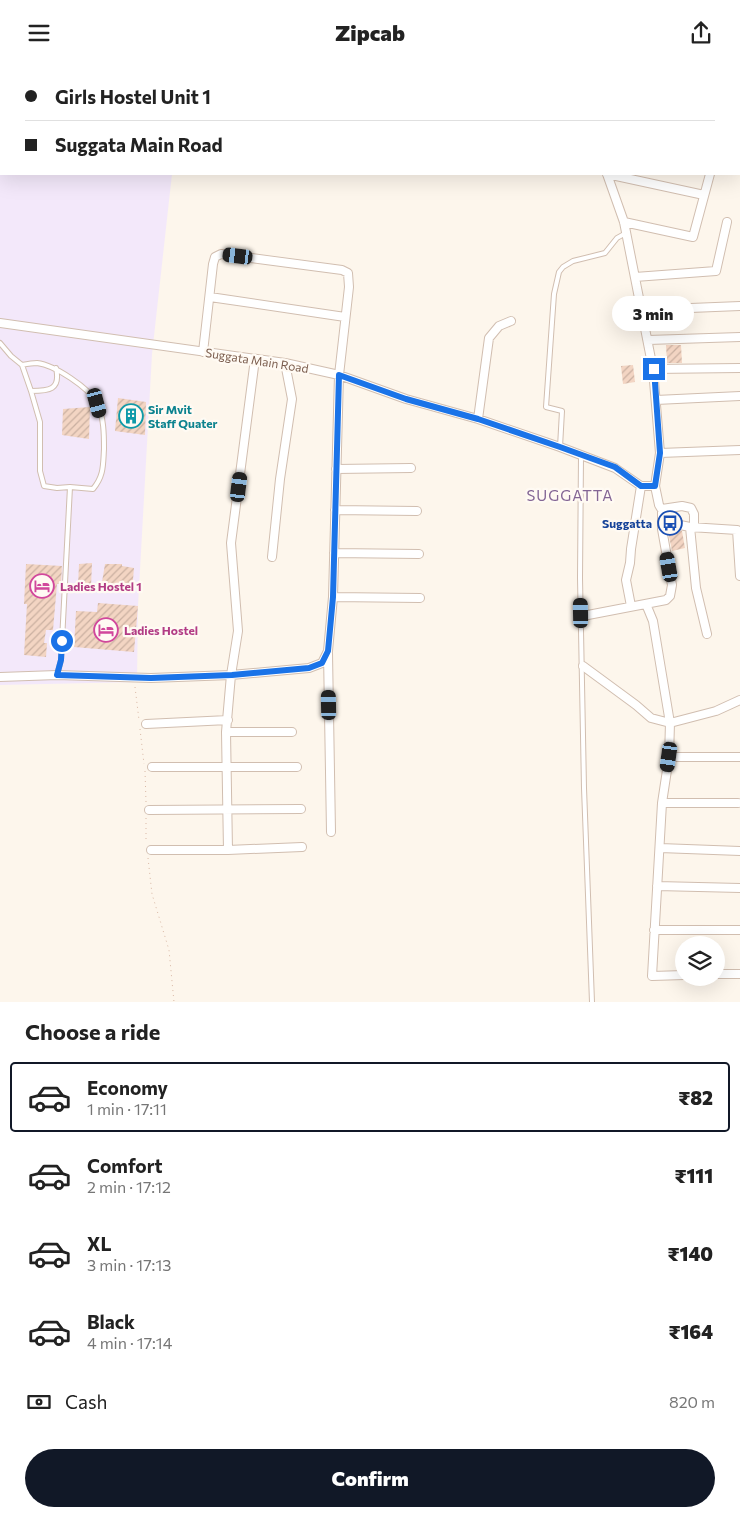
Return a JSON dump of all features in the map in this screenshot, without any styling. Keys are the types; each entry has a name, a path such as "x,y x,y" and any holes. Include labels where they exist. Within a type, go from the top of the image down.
{"street":[{"path":"607,175 624,222 654,369 660,453 655,486 659,505 670,523 692,528 739,530 740,576"},
{"path":"612,175 704,195"},
{"path":"624,222 693,237 710,175"},
{"path":"635,277 716,271 727,222"},
{"path":"203,352 213,264 216,257 221,254 342,270 348,273 349,280 339,375 333,597 328,651 331,831"},
{"path":"210,297 345,317"},
{"path":"641,310 740,306"},
{"path":"478,419 489,338 499,326 511,321"},
{"name":"Suggata Main Road","path":"0,323 285,363 339,375 406,399 478,419 615,467 641,486"},
{"path":"648,340 740,337"},
{"path":"228,851 226,732 238,631 231,543 256,359"},
{"path":"272,557 280,479 292,399 285,363"},
{"path":"654,369 740,368"},
{"path":"656,400 740,396"},
{"path":"660,453 740,450"},
{"path":"336,469 411,468"},
{"path":"631,607 626,580 641,486 655,486"},
{"path":"662,509 682,506 691,508 694,514 692,528 696,588 707,634"},
{"path":"588,615 666,600 671,593 672,585 662,529 662,509"},
{"path":"335,510 418,511"},
{"path":"334,553 419,554"},
{"path":"333,597 420,598"},
{"path":"646,604 653,621 670,723 669,757 662,803 652,975 675,975"},
{"path":"0,677 57,675 151,678 232,675 309,668 322,663 328,651"},
{"path":"583,666 651,718 670,723 716,711 740,700"},
{"path":"146,724 228,720"},
{"path":"226,732 292,732"},
{"path":"669,757 740,757"},
{"path":"152,767 297,767"},
{"path":"662,803 738,803"},
{"path":"147,812 302,809"},
{"path":"148,850 228,851 302,847"},
{"path":"660,847 740,851"},
{"path":"657,886 740,888"},
{"path":"654,930 740,929"},
{"path":"725,974 740,974"}],"lane":[{"path":"560,447 562,411 546,407 554,294 559,272 573,261 604,253 617,238 626,233"},
{"path":"0,343 22,365 31,391 40,422 40,471 44,486 93,489 100,481 103,462 104,428 97,403 80,385 56,369 37,363 22,365"},
{"path":"31,391 47,391 56,385 58,378 56,369"},
{"path":"581,456 580,578 584,788 592,1002"},
{"path":"57,675 61,660 70,487"}],"path":[{"path":"134,677 146,779 148,850 152,894 169,950 174,1002"}],"shaded area":[{"path":"0,175 172,175 152,354 138,606 137,682 0,685"}],"building":[{"path":"666,345 681,345 682,363 667,363"},
{"path":"633,365 635,382 623,384 621,366"},
{"name":"Sir Mvit Staff Quater","path":"118,398 146,402 145,435 115,431"},
{"path":"90,407 89,439 62,435 63,409"},
{"path":"668,531 682,531 685,548 672,551"},
{"path":"92,563 91,587 78,586 79,564"},
{"path":"26,564 62,566 61,584 57,584 53,630 46,630 44,643 47,643 46,657 24,655 27,604 24,604"},
{"path":"105,564 122,564 122,566 134,568 132,591 101,588"},
{"name":"Ladies Hostel","path":"98,603 138,606 134,652 74,647 76,611 97,612"}],"place":[{"name":"Sir Mvit Staff Quater","path":"131,416"},
{"name":"Suggatta","path":"670,523"},
{"name":"Ladies Hostel 1","path":"42,586"},
{"name":"Ladies Hostel","path":"106,630"}],"district":[{"name":"SUGGATTA","path":"570,495"}],"route":[{"path":"62,641 61,660 57,675 151,678 232,675 309,668 322,663 328,651 333,597 339,375 406,399 478,419 560,447 615,467 641,486 655,486 660,453 654,369"}]}
